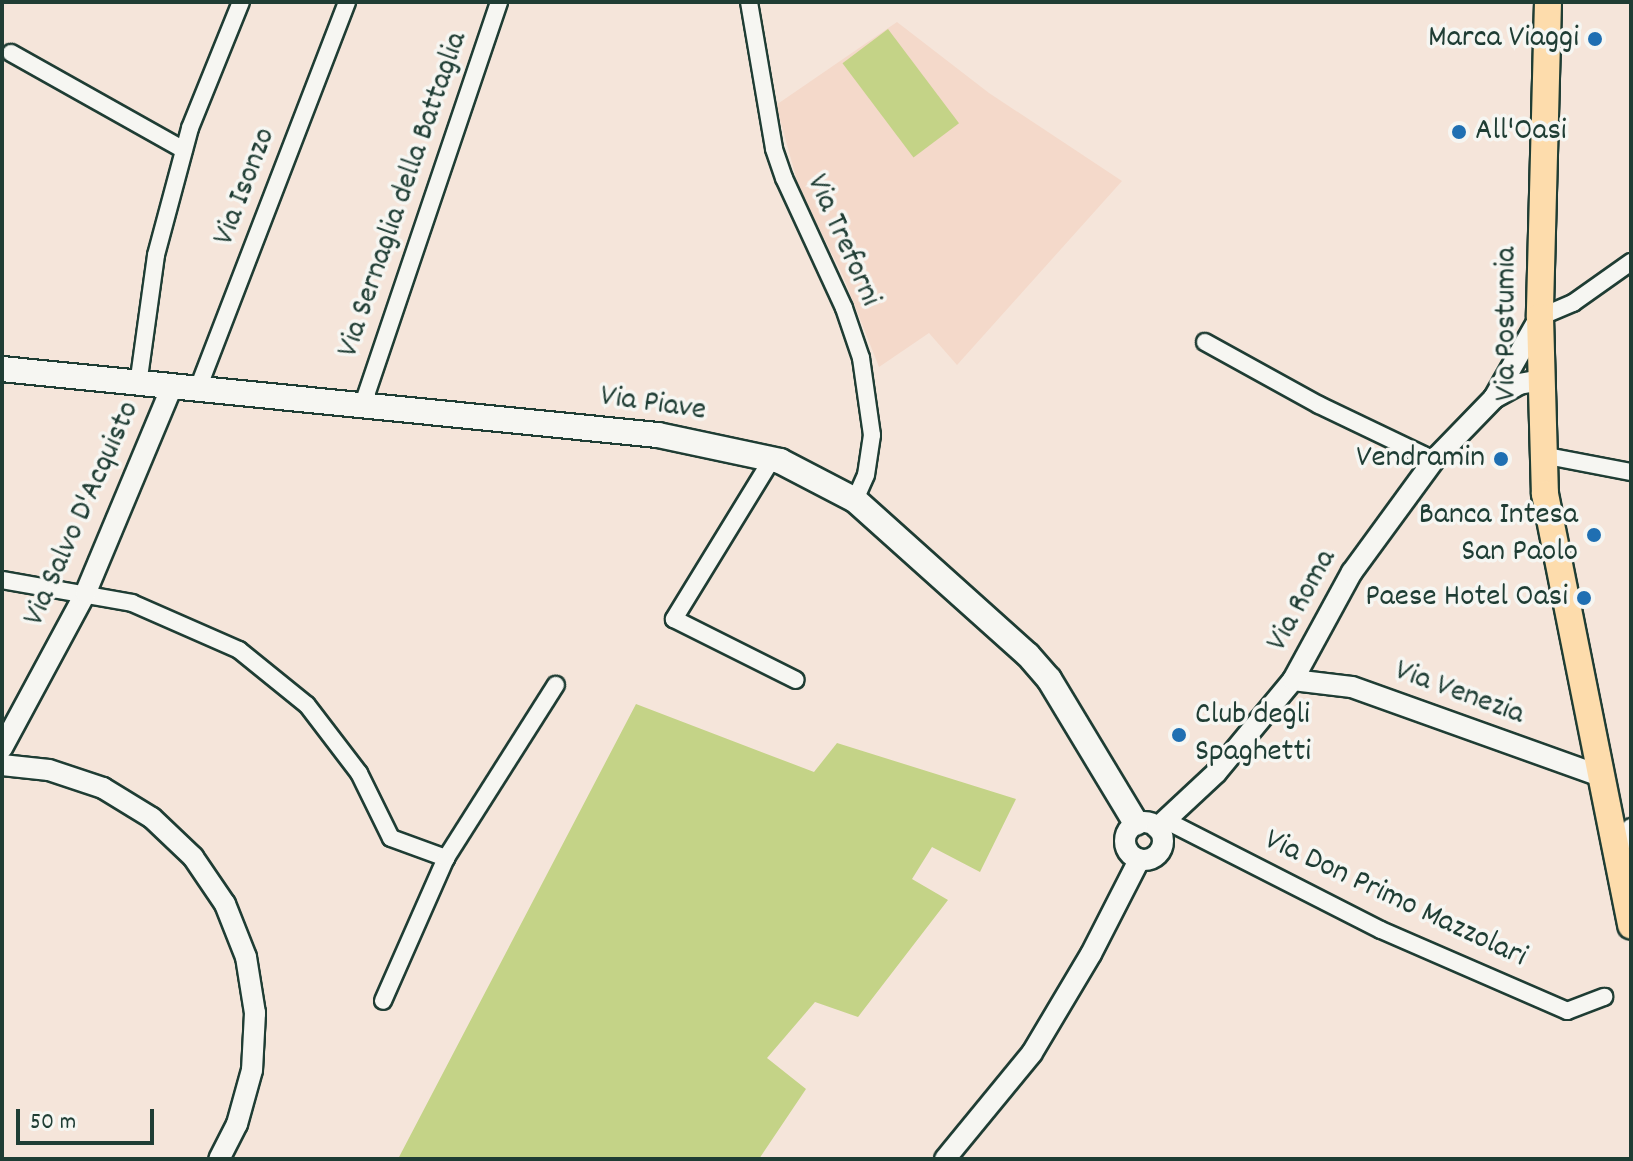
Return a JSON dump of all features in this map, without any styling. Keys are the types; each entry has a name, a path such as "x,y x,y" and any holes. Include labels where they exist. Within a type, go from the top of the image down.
{"main road":[{"name":"Via Postumia","path":"1548,2 1540,317 1545,494 1631,926"},
{"name":"Via Piave","path":"2,369 171,389 658,435 772,459 855,500 1028,655 1049,679 1080,727 1153,824"}],"street":[{"path":"138,385 156,255 184,150 241,2"},
{"name":"Via Isonzo","path":"197,391 347,2"},
{"name":"Via Sernaglia della Battaglia","path":"362,407 499,2"},
{"name":"Via Treforni","path":"749,2 774,149 784,178 844,308 861,358 872,435 866,475 855,500"},
{"path":"11,53 184,150"},
{"path":"1540,317 1573,303 1631,262"},
{"name":"Via Roma","path":"1153,824 1216,773 1293,680 1352,572 1434,460 1494,398 1540,317"},
{"path":"1205,342 1319,405 1434,460"},
{"name":"Via Roma","path":"1494,398 1519,384 1541,380"},
{"name":"Via Salvo D'Acquisto","path":"2,748 86,592 171,389"},
{"path":"1542,455 1631,472"},
{"path":"772,459 674,619 796,680"},
{"path":"2,580 86,592 132,603 239,650 307,705 359,773 391,838 446,858"},
{"name":"Via Venezia","path":"1293,680 1352,687 1601,776"},
{"path":"383,1001 446,858 556,685"},
{"path":"2,765 49,770 103,788 152,818 193,857 225,904 246,957 255,1013 252,1070 237,1124 219,1159"},
{"path":"1153,824 1163,839 1159,852 1151,859 1139,860 1129,854 1124,843 1127,831 1153,824"},
{"name":"Via Don Primo Mazzolari","path":"1153,824 1381,930 1567,1011 1604,997"},
{"path":"1617,854 1631,827"},
{"path":"945,1159 1032,1053 1091,954 1139,860"}],"shaded area":[{"path":"897,22 989,93 1122,181 957,365 929,333 879,367 843,276 799,188 776,105"}],"green space":[{"path":"888,29 959,123 913,158 842,63"},
{"path":"636,704 814,772 837,743 1016,799 980,872 932,847 912,879 948,900 858,1017 815,1002 767,1058 806,1089 759,1159 398,1159"}],"place":[{"name":"Marca Viaggi","path":"1595,39"},
{"name":"All'Oasi","path":"1459,132"},
{"name":"Vendramin","path":"1501,459"},
{"name":"Banca Intesa San Paolo","path":"1594,535"},
{"name":"Paese Hotel Oasi","path":"1584,598"},
{"name":"Club degli Spaghetti","path":"1179,735"}]}
